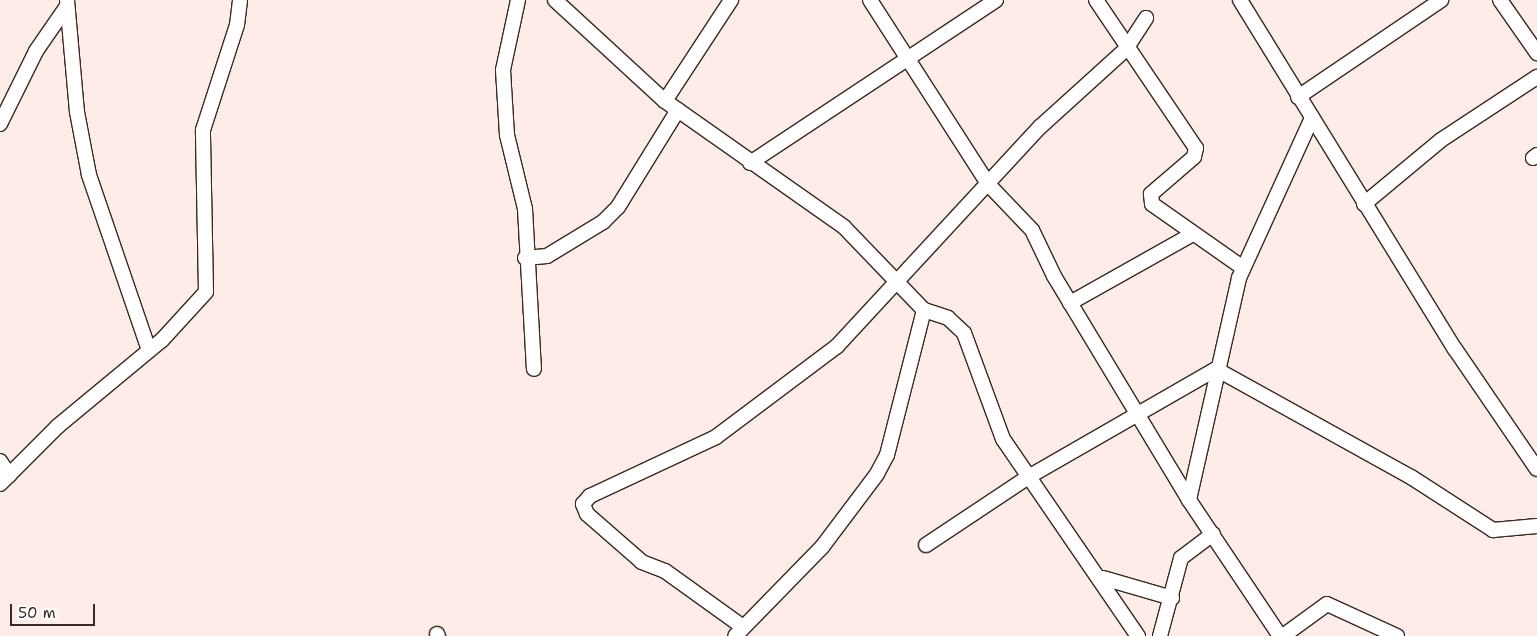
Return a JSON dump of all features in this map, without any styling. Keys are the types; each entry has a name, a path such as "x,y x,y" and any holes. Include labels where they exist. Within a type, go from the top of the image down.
{"street":[{"path":"5,480 58,426 150,350 206,292 203,130 237,25 240,0"},
{"path":"518,0 503,70 507,135 525,210 525,258 534,369"},
{"path":"555,0 665,101 750,163 844,227 899,280 924,310 948,318 964,333 1003,439 1103,578 1138,636"},
{"path":"665,101 731,0"},
{"path":"870,0 905,59 988,184 1032,230 1070,303 1135,414 1189,500 1281,636 1327,604 1397,636"},
{"path":"750,163 996,0"},
{"path":"1096,0 1126,49 1196,148 1194,156 1155,188 1150,198 1156,210 1243,268"},
{"path":"1241,0 1311,120 1364,204 1537,469"},
{"path":"1298,98 1441,0"},
{"path":"1500,0 1537,53"},
{"path":"67,3 76,112 89,175 150,350"},
{"path":"0,124 36,51 67,3"},
{"path":"924,310 887,455 877,474 822,547 739,631 665,571 642,562 586,514 583,504 590,496 679,458 755,409 837,346 1040,127 1126,49 1146,18"},
{"path":"1364,204 1441,140 1537,77"},
{"path":"525,258 546,256 602,222 618,207 678,110"},
{"path":"1189,500 1216,369 1243,268 1311,120"},
{"path":"1070,303 1191,235"},
{"path":"926,545 1030,476 1216,369"},
{"path":"1216,369 1411,476 1493,530 1537,526"},
{"path":"0,461 5,480"},
{"path":"1160,636 1172,598 1181,558 1213,534"},
{"path":"1103,578 1172,598"}]}
